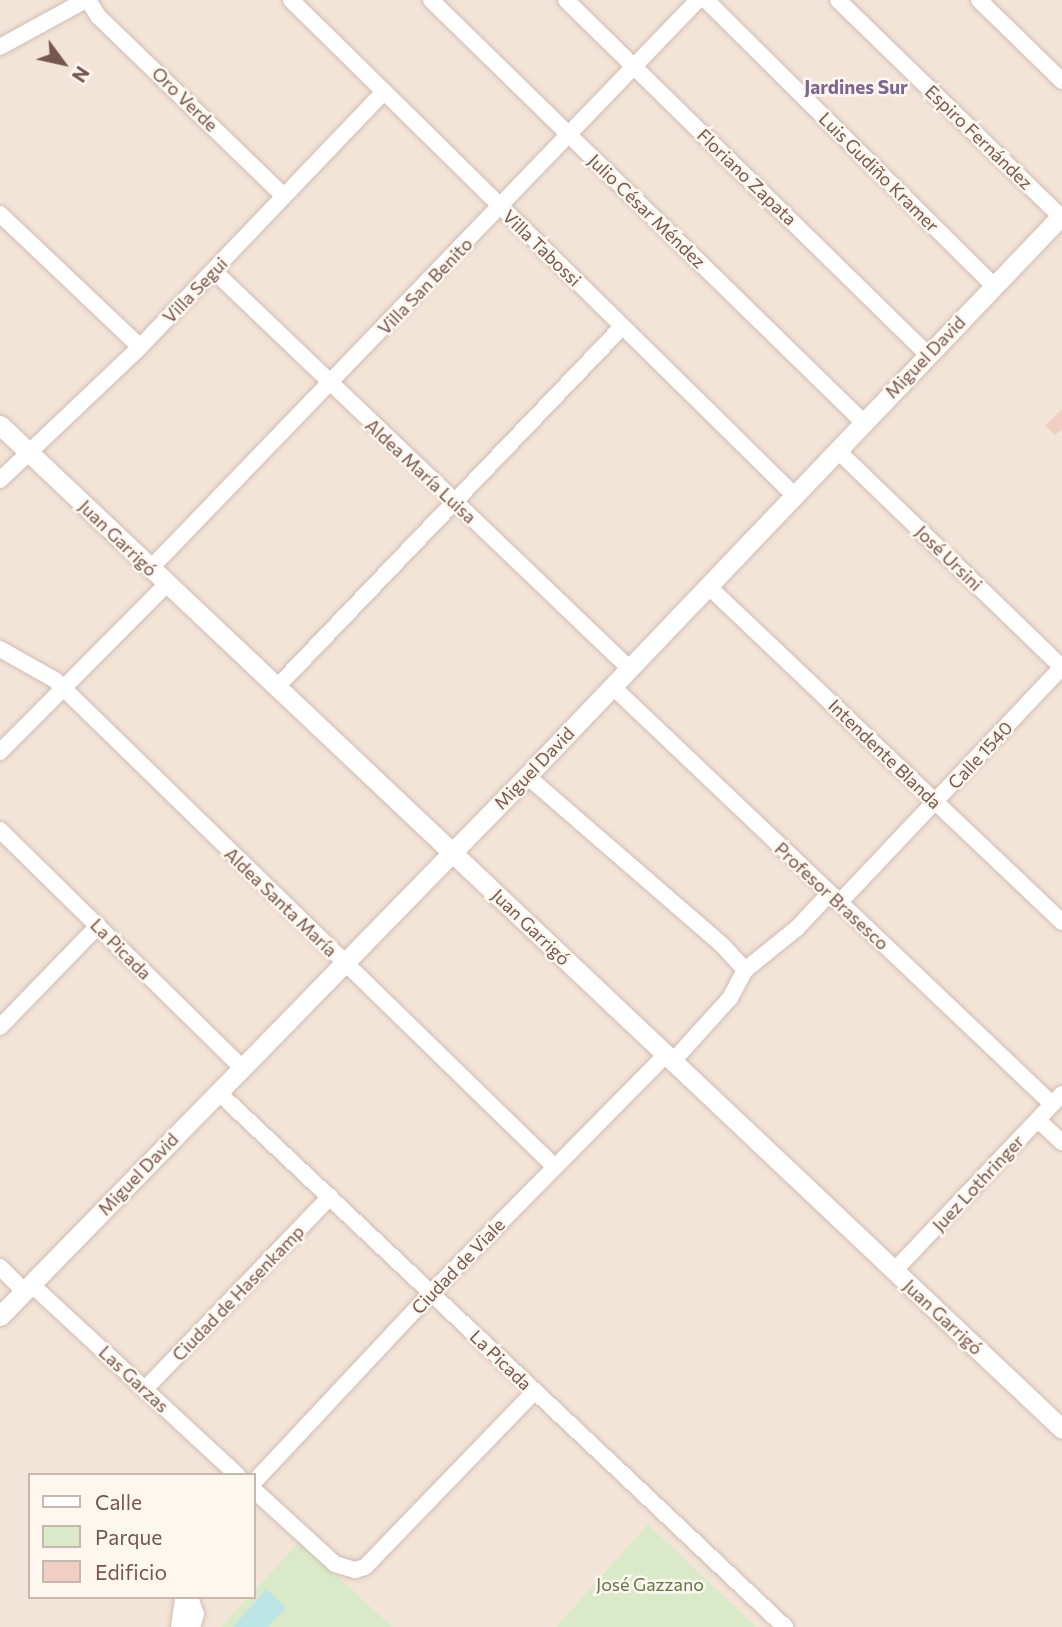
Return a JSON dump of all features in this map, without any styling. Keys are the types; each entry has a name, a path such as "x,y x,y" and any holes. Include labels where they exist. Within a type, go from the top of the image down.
{"street":[{"path":"0,47 87,0"},
{"name":"Oro Verde","path":"87,0 98,16 284,196"},
{"name":"Villa Tabossi","path":"291,0 794,495"},
{"name":"Julio César Méndez","path":"431,0 863,422"},
{"name":"Floriano Zapata","path":"566,0 928,354"},
{"name":"Villa San Benito","path":"150,569 698,0"},
{"name":"Luis Gudiño Kramer","path":"706,0 993,285"},
{"name":"Espiro Fernández","path":"838,0 1061,215"},
{"path":"979,0 1062,81"},
{"name":"Villa Segui","path":"0,480 140,347 383,93"},
{"path":"0,214 140,347"},
{"name":"Miguel David","path":"0,1316 613,687 1061,215"},
{"name":"Aldea María Luisa","path":"214,271 330,385 630,669"},
{"path":"276,688 622,327"},
{"name":"Juan Garrigó","path":"0,425 1062,1429"},
{"name":"José Ursini","path":"837,450 1062,667"},
{"path":"0,752 167,584"},
{"name":"Intendente Blanda","path":"708,586 1062,922"},
{"name":"Aldea Santa María","path":"0,649 44,671 555,1167"},
{"name":"Calle 1540","path":"745,970 834,898 935,802 1062,667"},
{"name":"Profesor Brasesco","path":"613,687 834,898 1057,1099"},
{"path":"527,776 713,937 745,970"},
{"name":"La Picada","path":"0,830 242,1068"},
{"path":"0,1027 98,926"},
{"name":"Ciudad de Viale","path":"256,1480 431,1293 555,1167 730,998 745,970"},
{"name":"La Picada","path":"218,1092 785,1627"},
{"name":"Juez Lothringer","path":"894,1271 1057,1099"},
{"path":"1038,1120 1062,1142"},
{"name":"Ciudad de Hasenkamp","path":"145,1389 330,1197"},
{"name":"Las Garzas","path":"0,1267 145,1389 235,1473"},
{"path":"256,1492 335,1564 355,1570 365,1567 534,1392"},
{"path":"213,1473 223,1462"},
{"path":"179,1627 183,1599"},
{"path":"191,1599 196,1614 192,1627"}],"shaded area":[{"path":"0,0 1062,0 1062,1627 0,1627"}],"green space":[{"name":"José Gazzano","path":"648,1524 756,1627 556,1627"},
{"path":"300,1541 392,1627 221,1627 246,1599 256,1599 256,1589"}],"water":[{"path":"266,1589 286,1607 268,1627 233,1627"}],"building":[{"path":"1062,409 1062,429 1055,435 1045,426"}],"district":[{"name":"Jardines Sur","path":"856,87"}]}
